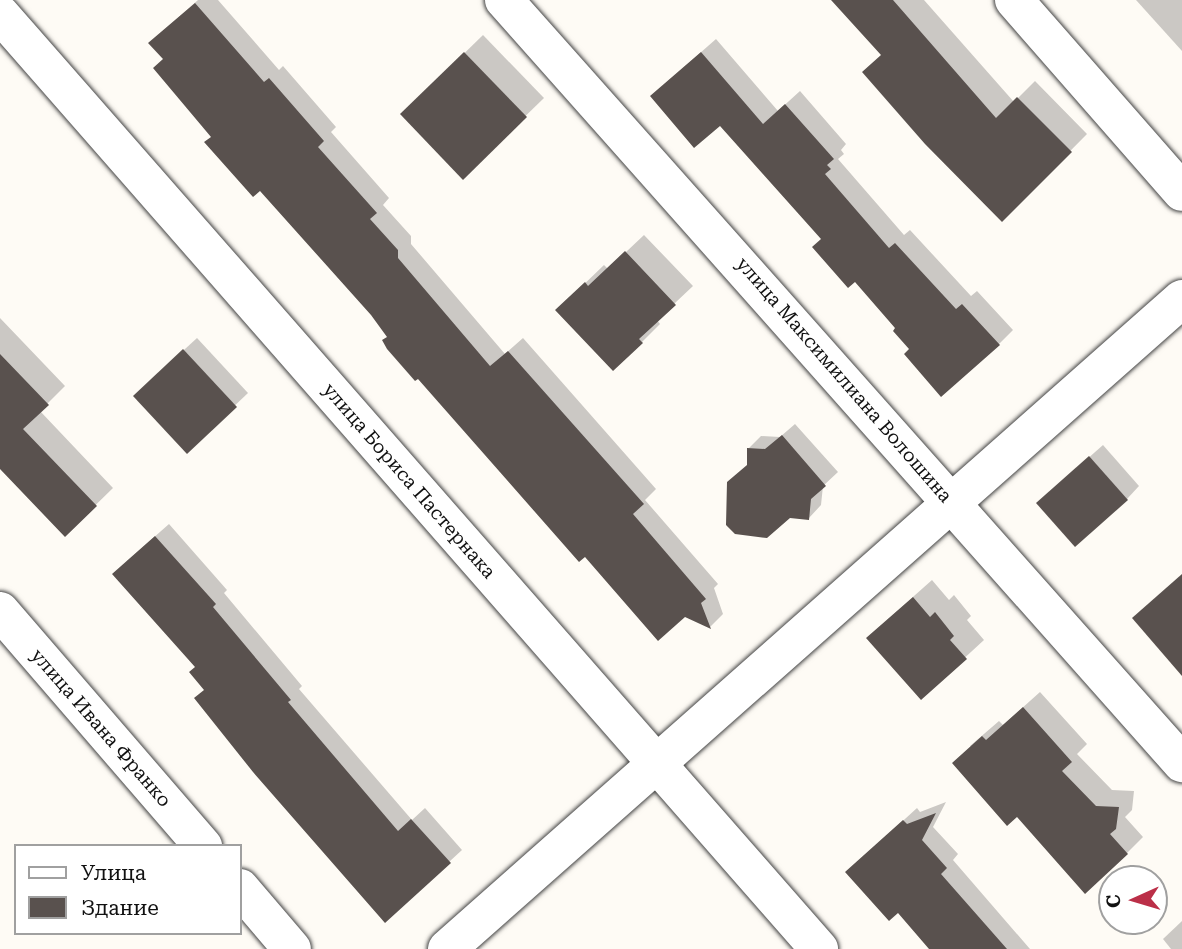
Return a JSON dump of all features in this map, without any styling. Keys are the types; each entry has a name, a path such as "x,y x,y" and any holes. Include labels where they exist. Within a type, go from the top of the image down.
{"street":[{"name":"улица Максимилиана Волошина","path":"505,0 1182,763"},
{"path":"1014,0 1182,192"},
{"name":"улица Бориса Пастернака","path":"0,14 819,949"},
{"path":"447,949 1182,299"},
{"name":"улица Ивана Франко","path":"0,611 201,844"},
{"path":"242,890 292,949"}],"building":[{"path":"831,0 893,0 996,118 1017,97 1072,152 1002,222 925,144 862,72 881,55"},
{"path":"195,3 264,82 269,78 324,141 318,147 377,213 370,219 398,250 398,258 490,366 508,351 644,504 633,514 706,599 701,603 711,629 685,617 658,641 585,557 579,562 418,379 415,381 387,349 382,340 387,337 371,315 260,191 253,197 204,142 211,137 153,68 163,59 148,43"},
{"path":"464,52 527,117 463,180 400,114"},
{"path":"701,52 763,124 785,104 834,159 827,165 831,169 825,174 889,248 895,243 956,309 962,304 1000,345 941,397 904,354 909,349 893,331 895,328 855,282 848,288 812,247 821,239 720,126 694,148 650,96"},
{"path":"625,251 676,305 639,339 643,343 613,371 555,310 585,282 588,286"},
{"path":"183,349 237,407 187,454 133,396"},
{"path":"0,354 49,405 23,429 97,506 65,537 0,469"},
{"path":"782,435 826,486 811,499 809,520 790,518 767,538 735,534 726,525 727,482 747,465 747,448 765,449"},
{"path":"1089,456 1128,500 1075,547 1036,503"},
{"path":"155,536 216,604 213,607 291,700 288,702 398,831 411,819 451,863 385,923 253,772 194,698 204,690 189,672 195,667 112,574"},
{"path":"1182,574 1182,676 1132,618"},
{"path":"913,597 930,617 935,612 954,636 950,640 967,659 921,700 866,638"},
{"path":"1023,707 1072,762 1062,771 1096,806 1119,807 1116,829 1110,834 1128,854 1116,865 1098,865 1098,882 1085,894 1017,817 1007,826 952,763 982,736 986,740"},
{"path":"936,813 922,840 947,868 941,874 1007,949 929,949 898,913 889,921 845,872 903,820 907,824"}]}
